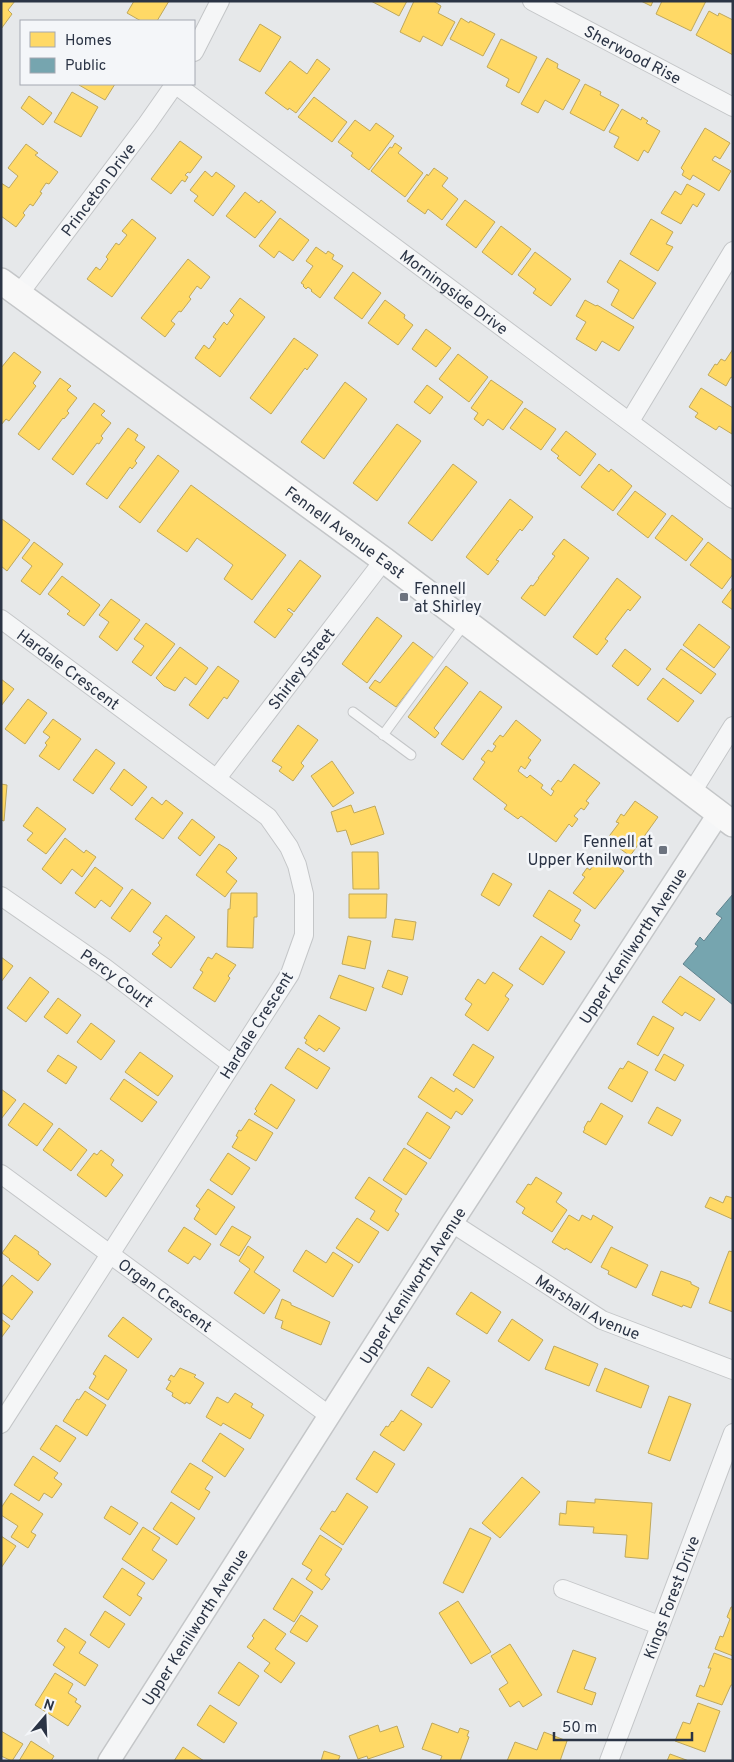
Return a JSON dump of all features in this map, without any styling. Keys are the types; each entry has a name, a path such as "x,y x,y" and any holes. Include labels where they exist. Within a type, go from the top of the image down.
{"main road":[{"name":"Fennell Avenue East","path":"10,288 384,560 726,818"}],"street":[{"path":"195,50 220,1"},
{"name":"Sherwood Rise","path":"532,1 733,107"},
{"name":"Princeton Drive","path":"10,288 148,124 174,85"},
{"name":"Morningside Drive","path":"176,85 733,499"},
{"path":"630,421 733,251"},
{"name":"Shirley Street","path":"217,778 384,560"},
{"name":"Hardale Crescent","path":"1,620 268,816 286,840 297,865 304,894 303,905 306,915 304,935 290,974 1,1424"},
{"path":"692,792 733,726"},
{"name":"Upper Kenilworth Avenue","path":"109,1761 452,1223 726,818"},
{"name":"Percy Court","path":"1,896 105,968 232,1064"},
{"name":"Organ Crescent","path":"1,1174 330,1416"},
{"name":"Marshall Avenue","path":"452,1223 602,1320 733,1370"},
{"name":"Kings Forest Drive","path":"609,1761 733,1433"},
{"path":"562,1589 659,1625"}],"lane":[{"path":"383,735 466,622"},
{"path":"353,712 411,755"}],"building: Homes":[{"path":"1,1 15,1 8,10 12,14 1,29"},
{"path":"134,1 169,1 158,20 139,20 127,13"},
{"path":"371,1 407,1 399,16"},
{"path":"414,1 433,1 441,6 438,13 455,22 442,46 423,36 420,42 400,32"},
{"path":"641,1 653,1 651,6"},
{"path":"662,1 706,1 691,31 656,14"},
{"path":"709,11 718,16 719,13 733,20 733,55 696,35"},
{"path":"461,18 495,34 483,56 450,39"},
{"path":"260,24 281,37 260,72 239,60"},
{"path":"501,39 537,57 519,93 506,86 509,79 487,67"},
{"path":"547,58 558,64 557,68 580,80 563,110 545,100 538,113 521,104"},
{"path":"317,59 330,69 296,113 289,108 288,110 265,93 290,61 307,74"},
{"path":"585,84 601,92 600,95 619,105 604,131 570,113"},
{"path":"79,85 114,85 105,100"},
{"path":"72,92 98,107 81,137 54,122"},
{"path":"29,96 52,113 43,125 21,108"},
{"path":"314,97 347,122 332,142 298,117"},
{"path":"622,109 641,120 642,117 648,121 646,123 660,131 648,153 644,150 638,161 614,147 619,137 609,132"},
{"path":"355,120 370,131 376,123 394,136 369,170 351,156 353,153 338,142"},
{"path":"705,128 730,143 720,159 715,156 712,160 731,171 719,191 693,175 690,180 682,175 684,171 681,168"},
{"path":"180,141 202,157 190,173 188,172 185,175 188,177 185,182 182,180 171,194 151,179"},
{"path":"395,143 402,148 398,153 423,173 405,197 371,171"},
{"path":"26,144 38,153 35,155 58,172 49,184 46,183 33,206 30,204 23,213 25,215 16,227 1,216 1,183 9,188 18,176 8,168"},
{"path":"434,168 448,178 442,186 458,199 442,220 428,209 425,214 407,201 427,174 428,176"},
{"path":"205,171 212,177 216,172 235,186 213,216 194,201 198,196 190,190"},
{"path":"687,184 705,194 697,207 693,204 681,224 661,213 675,191 681,195"},
{"path":"245,192 259,203 261,200 276,212 255,238 226,216"},
{"path":"465,200 495,222 476,248 446,225"},
{"path":"280,218 309,240 293,261 279,251 274,258 259,246"},
{"path":"132,219 156,238 112,297 87,279 96,267 100,270 116,243 119,245 127,235 122,231"},
{"path":"651,219 673,232 666,244 673,247 658,271 630,254"},
{"path":"501,226 531,249 512,275 482,252"},
{"path":"316,247 326,254 328,251 334,255 332,259 343,266 320,298 308,287 306,289 301,283 313,266 306,261"},
{"path":"535,252 571,279 551,306 533,293 536,289 518,275"},
{"path":"188,259 210,277 201,289 197,286 189,297 191,299 171,321 175,324 165,337 141,318"},
{"path":"620,260 656,283 633,319 611,305 619,290 607,282"},
{"path":"353,272 381,293 362,319 334,298"},
{"path":"240,298 265,317 220,377 195,358 204,345 209,349 216,339 213,337 224,322 227,325 234,315 230,311"},
{"path":"385,300 405,315 404,318 413,325 398,345 368,323"},
{"path":"585,300 634,327 619,351 602,341 596,351 576,339 586,322 576,316"},
{"path":"426,329 451,348 436,367 412,349"},
{"path":"294,338 318,355 307,370 305,368 271,414 250,398"},
{"path":"733,349 733,378 731,377 726,386 708,375 715,364 717,365 721,359 725,361"},
{"path":"14,352 41,372 33,383 36,386 9,421 6,419 1,425 1,368"},
{"path":"458,354 488,377 469,402 439,379"},
{"path":"60,378 71,386 67,390 77,398 67,411 69,413 63,418 39,450 18,434"},
{"path":"491,380 523,402 503,430 488,419 483,426 474,419 478,413 471,408"},
{"path":"345,382 367,399 324,459 301,442"},
{"path":"427,385 443,397 430,414 414,402"},
{"path":"701,388 733,408 732,434 719,426 716,430 695,417 698,413 689,407"},
{"path":"94,403 105,411 101,415 111,423 101,436 103,438 99,444 97,443 73,475 52,459"},
{"path":"525,408 556,429 541,450 510,428"},
{"path":"397,424 421,441 377,501 353,483"},
{"path":"128,428 138,435 135,440 145,447 135,461 137,463 132,469 130,467 107,499 86,484"},
{"path":"566,431 596,454 580,476 557,458 559,456 551,450"},
{"path":"158,455 179,471 140,523 119,507"},
{"path":"453,464 477,482 432,541 408,523"},
{"path":"599,464 609,472 611,469 632,486 613,511 581,487"},
{"path":"191,485 286,555 252,600 224,579 233,565 197,538 187,552 157,531"},
{"path":"635,491 666,514 648,538 617,514"},
{"path":"510,499 533,517 522,531 520,529 496,560 499,561 488,575 466,557"},
{"path":"672,515 703,539 686,561 655,538"},
{"path":"2,519 30,540 7,571 1,566"},
{"path":"564,539 589,558 545,616 521,598 539,578 555,556 552,554"},
{"path":"34,542 63,564 40,595 21,581 32,566 22,558"},
{"path":"708,542 733,561 733,574 722,589 690,565"},
{"path":"300,560 321,576 294,612 289,608 287,610 293,614 275,638 254,622"},
{"path":"62,576 100,605 84,626 67,614 70,611 48,594"},
{"path":"617,578 641,597 630,611 628,609 605,639 608,641 597,655 573,637"},
{"path":"733,587 733,610 722,602"},
{"path":"111,599 140,620 117,651 99,637 109,622 99,615"},
{"path":"377,617 402,636 367,683 342,664"},
{"path":"146,623 175,644 151,676 132,662 144,646 134,639"},
{"path":"699,624 730,647 714,668 683,645"},
{"path":"413,642 434,658 396,707 369,688 375,680 380,683"},
{"path":"180,647 208,668 196,685 185,677 175,691 164,686 156,678"},
{"path":"625,649 651,669 638,686 612,666"},
{"path":"681,649 716,674 701,694 666,669"},
{"path":"218,666 239,681 227,699 224,697 208,719 189,705"},
{"path":"446,666 468,683 434,728 439,733 435,738 408,717"},
{"path":"663,678 694,701 678,722 647,699"},
{"path":"1,679 14,689 1,706"},
{"path":"480,691 502,707 463,760 441,744"},
{"path":"28,699 47,713 25,744 5,729"},
{"path":"53,719 81,739 59,770 39,756 50,737 43,732"},
{"path":"516,720 541,740 528,758 531,760 525,769 521,766 518,771 527,778 530,775 543,785 541,788 551,796 554,791 551,789 558,780 561,782 574,764 600,783 586,801 589,803 584,810 581,808 574,816 578,819 572,827 569,824 556,842 521,816 518,819 504,809 507,805 473,779 485,762 481,759 488,750 492,752 496,746 493,744 500,735 503,737"},
{"path":"298,725 318,740 301,763 304,766 293,781 279,771 282,767 272,761"},
{"path":"96,749 115,763 93,794 73,780"},
{"path":"332,761 354,793 333,807 311,776"},
{"path":"124,769 147,787 132,806 110,789"},
{"path":"1,784 7,785 4,821 1,820"},
{"path":"152,797 162,805 166,800 183,813 163,839 135,819"},
{"path":"635,801 658,817 630,856 607,839 619,823 616,822 621,814 624,816"},
{"path":"351,805 354,813 375,806 384,834 351,845 346,830 337,832 331,812"},
{"path":"37,807 66,829 46,854 27,840 33,833 23,826"},
{"path":"192,819 215,837 200,856 178,838"},
{"path":"65,838 84,853 86,850 96,857 82,877 72,869 61,884 42,869"},
{"path":"219,844 237,858 226,872 237,881 225,897 196,875"},
{"path":"352,852 378,852 379,889 353,889"},
{"path":"601,854 624,871 595,909 573,893 585,877 582,875 587,868 590,870"},
{"path":"95,867 123,888 110,907 101,900 95,908 75,893"},
{"path":"493,873 512,884 499,906 481,895"},
{"path":"132,889 151,903 130,932 111,918"},
{"path":"549,890 581,910 574,921 580,925 571,940 533,916"},
{"path":"231,893 257,893 257,917 254,917 253,948 227,947 228,909 230,909"},
{"path":"349,894 387,894 386,918 349,918"},
{"path":"166,915 195,937 171,968 152,954 160,945 158,943 162,938 153,932"},
{"path":"395,919 416,922 413,940 392,937"},
{"path":"348,936 371,941 365,969 342,964"},
{"path":"541,936 565,952 543,985 519,969"},
{"path":"216,953 236,965 228,976 230,978 215,1002 193,988 203,972 200,970 208,957 212,959"},
{"path":"1,957 13,966 1,982"},
{"path":"388,970 408,977 402,995 382,987"},
{"path":"493,972 513,985 505,996 509,999 488,1031 465,1015 472,1004 465,999 478,979 485,984"},
{"path":"339,975 374,988 366,1011 330,998"},
{"path":"680,976 715,999 700,1021 685,1012 682,1016 662,1002"},
{"path":"30,977 49,992 26,1022 7,1008"},
{"path":"58,998 81,1015 67,1034 44,1017"},
{"path":"319,1015 340,1028 324,1052 319,1048 317,1051 305,1043 307,1040 304,1038"},
{"path":"653,1016 674,1028 658,1056 637,1044"},
{"path":"91,1023 115,1041 101,1060 77,1042"},
{"path":"473,1044 494,1057 474,1088 453,1075"},
{"path":"298,1048 330,1068 317,1089 285,1068"},
{"path":"140,1052 173,1076 158,1096 125,1072"},
{"path":"664,1054 684,1065 675,1081 655,1070"},
{"path":"58,1055 77,1067 66,1084 47,1071"},
{"path":"628,1061 648,1072 632,1102 608,1088 620,1068 623,1069"},
{"path":"431,1077 454,1092 456,1088 473,1100 462,1115 456,1111 451,1119 418,1097"},
{"path":"124,1079 157,1102 142,1122 110,1099"},
{"path":"271,1084 295,1100 277,1129 254,1114 257,1111 255,1109"},
{"path":"1,1089 16,1100 1,1119"},
{"path":"24,1103 53,1124 37,1146 8,1125"},
{"path":"601,1103 623,1116 606,1145 583,1132 588,1121 590,1122"},
{"path":"657,1107 681,1120 672,1136 648,1123"},
{"path":"427,1112 450,1127 430,1159 407,1144"},
{"path":"249,1119 273,1133 256,1161 232,1147 238,1137 236,1136 239,1130 241,1131"},
{"path":"59,1128 87,1150 71,1171 43,1150"},
{"path":"404,1148 427,1163 406,1195 383,1180"},
{"path":"101,1150 114,1160 111,1165 123,1175 106,1197 77,1175 94,1153 97,1155"},
{"path":"228,1153 250,1168 232,1195 210,1180"},
{"path":"369,1177 402,1199 395,1211 399,1214 388,1231 370,1219 375,1211 355,1198"},
{"path":"536,1177 562,1193 556,1202 567,1210 552,1232 522,1213 525,1208 516,1202 528,1184 531,1185"},
{"path":"208,1189 235,1207 216,1235 194,1219 200,1209 196,1206"},
{"path":"726,1196 733,1198 732,1219 705,1207 710,1197 723,1203"},
{"path":"569,1215 579,1221 582,1215 591,1220 593,1215 613,1227 591,1263 552,1242"},
{"path":"357,1218 379,1232 359,1263 336,1248"},
{"path":"232,1226 251,1237 239,1256 220,1245"},
{"path":"184,1227 211,1244 200,1260 194,1256 188,1264 168,1251"},
{"path":"15,1235 39,1252 38,1254 51,1264 38,1281 2,1253"},
{"path":"248,1246 264,1257 254,1272 280,1290 264,1314 234,1293 250,1269 239,1261"},
{"path":"611,1247 648,1265 636,1288 608,1274 609,1271 601,1267"},
{"path":"306,1250 326,1263 333,1252 353,1265 333,1297 293,1271"},
{"path":"729,1251 733,1252 733,1312 709,1303"},
{"path":"661,1271 691,1282 691,1284 699,1288 691,1308 683,1305 682,1307 652,1295"},
{"path":"12,1275 33,1292 12,1320 1,1312 1,1288"},
{"path":"471,1292 501,1312 487,1334 456,1314"},
{"path":"282,1299 291,1303 291,1305 330,1322 321,1345 281,1328 283,1321 275,1318"},
{"path":"123,1317 152,1339 138,1358 108,1336"},
{"path":"1,1319 10,1326 1,1338"},
{"path":"512,1319 543,1340 529,1361 498,1341"},
{"path":"554,1346 598,1364 589,1386 545,1369"},
{"path":"105,1355 127,1370 108,1400 89,1388 96,1376 93,1374"},
{"path":"428,1367 450,1381 432,1408 411,1395"},
{"path":"180,1368 196,1375 194,1377 204,1383 190,1404 186,1402 185,1404 172,1396 173,1393 166,1389 171,1381 168,1380 171,1375 174,1377"},
{"path":"605,1368 649,1386 641,1408 596,1391"},
{"path":"85,1391 106,1405 87,1436 63,1421 77,1399 79,1400"},
{"path":"235,1393 253,1404 251,1407 264,1415 250,1439 223,1423 221,1426 206,1417 217,1397 228,1403"},
{"path":"669,1396 691,1404 670,1461 648,1453"},
{"path":"401,1410 422,1424 404,1451 380,1435 386,1426 388,1427 393,1422"},
{"path":"56,1425 76,1438 60,1462 40,1449"},
{"path":"220,1433 244,1449 225,1477 202,1461"},
{"path":"374,1451 395,1464 377,1493 356,1479"},
{"path":"33,1456 58,1473 54,1478 62,1484 52,1498 44,1493 39,1501 14,1485"},
{"path":"190,1463 213,1477 205,1489 210,1492 199,1510 171,1492"},
{"path":"522,1477 540,1492 500,1538 482,1523"},
{"path":"11,1493 43,1514 31,1532 36,1535 28,1548 11,1537 18,1526 1,1515 1,1508"},
{"path":"347,1493 368,1507 343,1545 320,1529 332,1511 335,1512"},
{"path":"595,1499 652,1503 648,1559 625,1557 627,1535 593,1533 594,1527 559,1525 560,1513 566,1514 567,1501 595,1503"},
{"path":"171,1502 195,1518 177,1545 153,1529"},
{"path":"111,1506 138,1523 130,1535 104,1518"},
{"path":"143,1527 160,1538 152,1550 167,1560 153,1580 122,1559"},
{"path":"470,1528 491,1538 463,1593 443,1583"},
{"path":"320,1535 342,1549 325,1575 330,1579 322,1590 306,1579 312,1570 302,1564"},
{"path":"1,1536 16,1546 1,1568"},
{"path":"122,1568 145,1583 137,1595 142,1598 130,1616 103,1597"},
{"path":"292,1578 313,1592 294,1622 273,1609"},
{"path":"458,1601 491,1652 471,1664 439,1613"},
{"path":"731,1607 733,1607 733,1656 715,1649 720,1636 723,1637 730,1619 727,1617"},
{"path":"105,1611 125,1624 109,1648 90,1635"},
{"path":"301,1615 318,1626 307,1642 290,1632"},
{"path":"264,1619 286,1634 275,1649 295,1663 281,1683 264,1671 270,1663 247,1647"},
{"path":"65,1628 86,1642 79,1653 98,1665 85,1686 53,1665 65,1647 57,1641"},
{"path":"510,1644 542,1695 523,1707 519,1701 510,1707 499,1689 508,1683 491,1656"},
{"path":"573,1650 596,1658 584,1689 596,1693 592,1705 557,1692"},
{"path":"714,1653 733,1660 733,1685 731,1685 722,1705 696,1696 700,1685 704,1687 711,1668 708,1668"},
{"path":"239,1662 259,1676 239,1706 218,1693"},
{"path":"55,1673 73,1684 68,1693 77,1699 75,1702 81,1706 68,1726 35,1705"},
{"path":"698,1703 720,1711 705,1752 675,1741 683,1722 690,1724"},
{"path":"210,1705 237,1723 224,1743 197,1725"},
{"path":"432,1723 458,1733 460,1728 469,1731 467,1736 469,1737 460,1761 440,1761 442,1756 422,1749"},
{"path":"378,1725 380,1732 397,1726 404,1747 368,1759 367,1756 358,1759 349,1736"},
{"path":"1,1731 23,1744 12,1761 1,1756"},
{"path":"544,1732 567,1741 560,1761 507,1761 515,1742 537,1750"},
{"path":"31,1741 54,1756 51,1761 19,1761"},
{"path":"183,1747 204,1761 174,1761"},
{"path":"324,1751 340,1756 338,1761 321,1761"},
{"path":"670,1754 689,1761 667,1761"}],"building: Public":[{"path":"733,894 733,1005 683,964 698,946 695,944 700,937 704,941 722,918 716,914"}],"place":[{"name":"Fennell at Shirley","path":"404,597"},
{"name":"Fennell at Upper Kenilworth","path":"663,850"}]}
